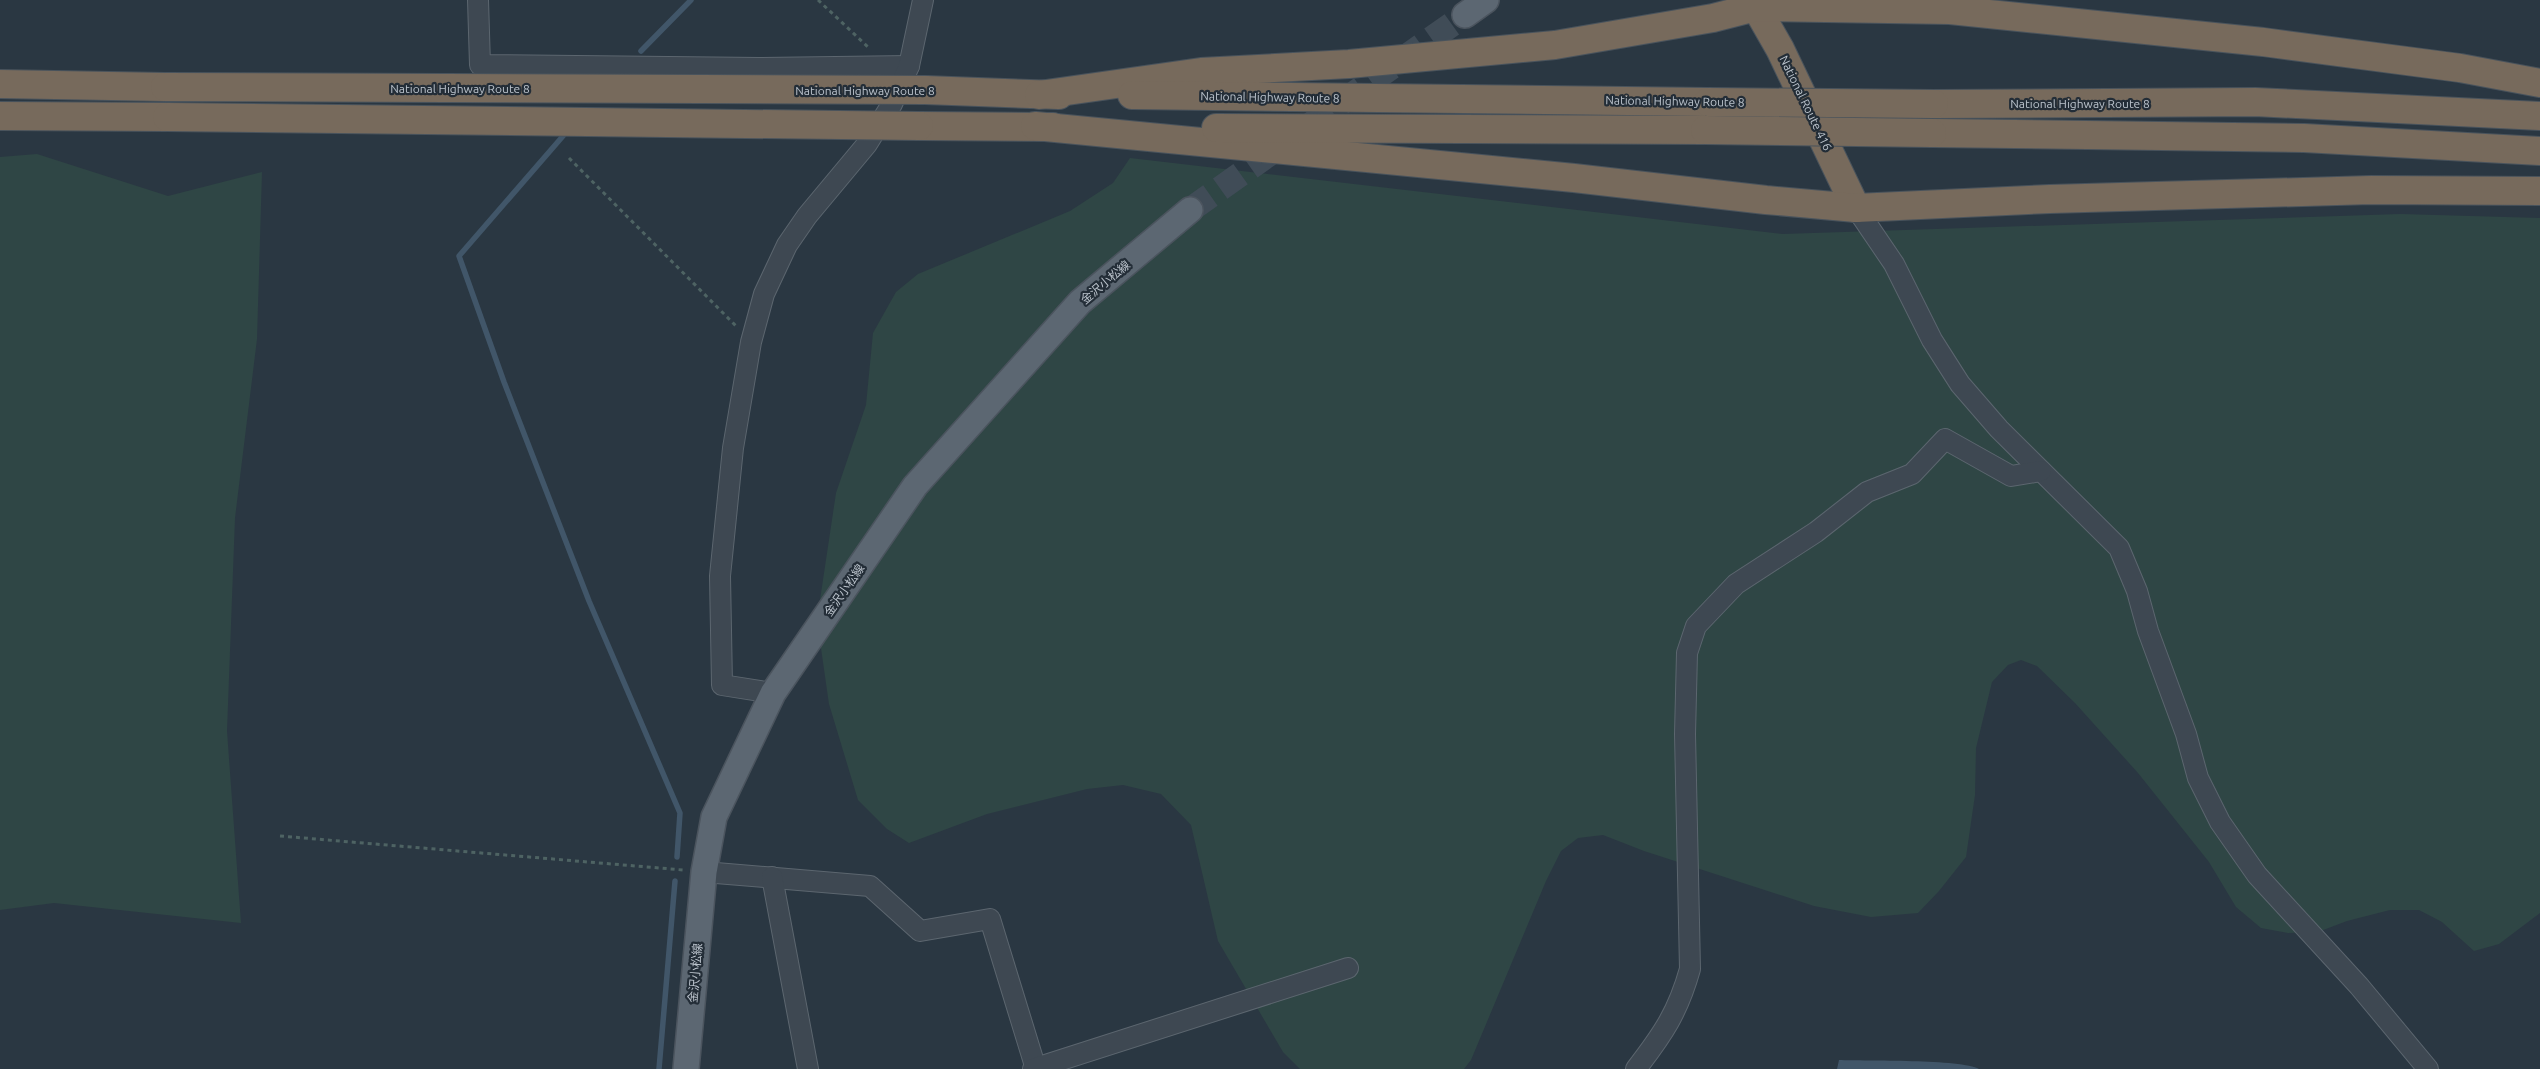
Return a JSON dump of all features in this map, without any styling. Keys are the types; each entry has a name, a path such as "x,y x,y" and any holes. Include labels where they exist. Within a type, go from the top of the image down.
{"highway":[{"path":"1040,94 1201,72 1349,64 1555,45 1713,18 1754,3 1950,10 2264,42 2460,68 2540,83"},
{"name":"National Route 416","path":"1754,3 1780,49 1856,208"},
{"name":"National Highway Route 8","path":"0,84 165,87 925,90 1040,94 1934,104 2256,102 2540,116"},
{"path":"0,116 919,126 1704,130 2304,138 2540,151"},
{"path":"1035,126 1574,178 1766,200 1856,208 2050,199 2371,190 2540,192"}],"main road":[{"path":"1465,15 1486,0"},
{"name":"金沢小松線","path":"686,1069 704,872 714,817 773,692 915,486 1080,302 1190,210"}],"street":[{"path":"478,0 480,65 760,68 909,66"},
{"path":"773,692 722,685 720,576 733,448 751,342 764,294 787,245 807,216 868,144 892,104 909,66 923,0"},
{"path":"1856,208 1894,264 1932,340 1960,384 1999,429 2119,548 2137,590 2148,631 2186,734 2198,778 2220,822 2257,875 2359,986 2428,1069"},
{"path":"1636,1069 1664,1033 1681,999 1690,969 1684,734 1687,653 1696,626 1736,584 1816,532 1867,492 1912,474 1945,439 2011,476 2041,471"},
{"path":"704,872 772,876 870,886 920,931 990,920 1035,1069 1348,968"},
{"path":"772,876 808,1069"}],"path":[{"path":"818,0 889,66"},
{"path":"569,158 751,342"},
{"path":"280,836 704,872"}],"green space":[{"path":"37,154 168,196 262,172 257,339 235,518 227,731 241,923 54,903 0,910 0,157"},
{"path":"1130,158 1783,234 2400,214 2540,218 2540,913 2499,944 2474,951 2442,922 2419,910 2390,910 2347,921 2318,932 2288,933 2261,928 2236,907 2209,862 2138,773 2075,703 2037,666 2021,660 2008,665 1992,682 1976,748 1975,795 1966,857 1939,891 1918,913 1871,917 1814,906 1644,851 1603,835 1578,838 1561,851 1546,881 1471,1060 1464,1069 1300,1069 1283,1052 1218,941 1191,825 1161,794 1123,785 1087,789 987,814 909,843 887,829 858,800 829,704 817,620 836,493 866,405 873,333 896,292 918,274 1070,211 1113,183"}],"water":[{"path":"1839,1060 1934,1062 1979,1069 1837,1069"}],"waterway":[{"path":"641,51 691,0"},
{"path":"563,136 459,256 504,382 589,601 680,813 677,857"},
{"path":"659,1069 675,881"}],"tunnel":[{"path":"1190,210 1465,15"}]}
